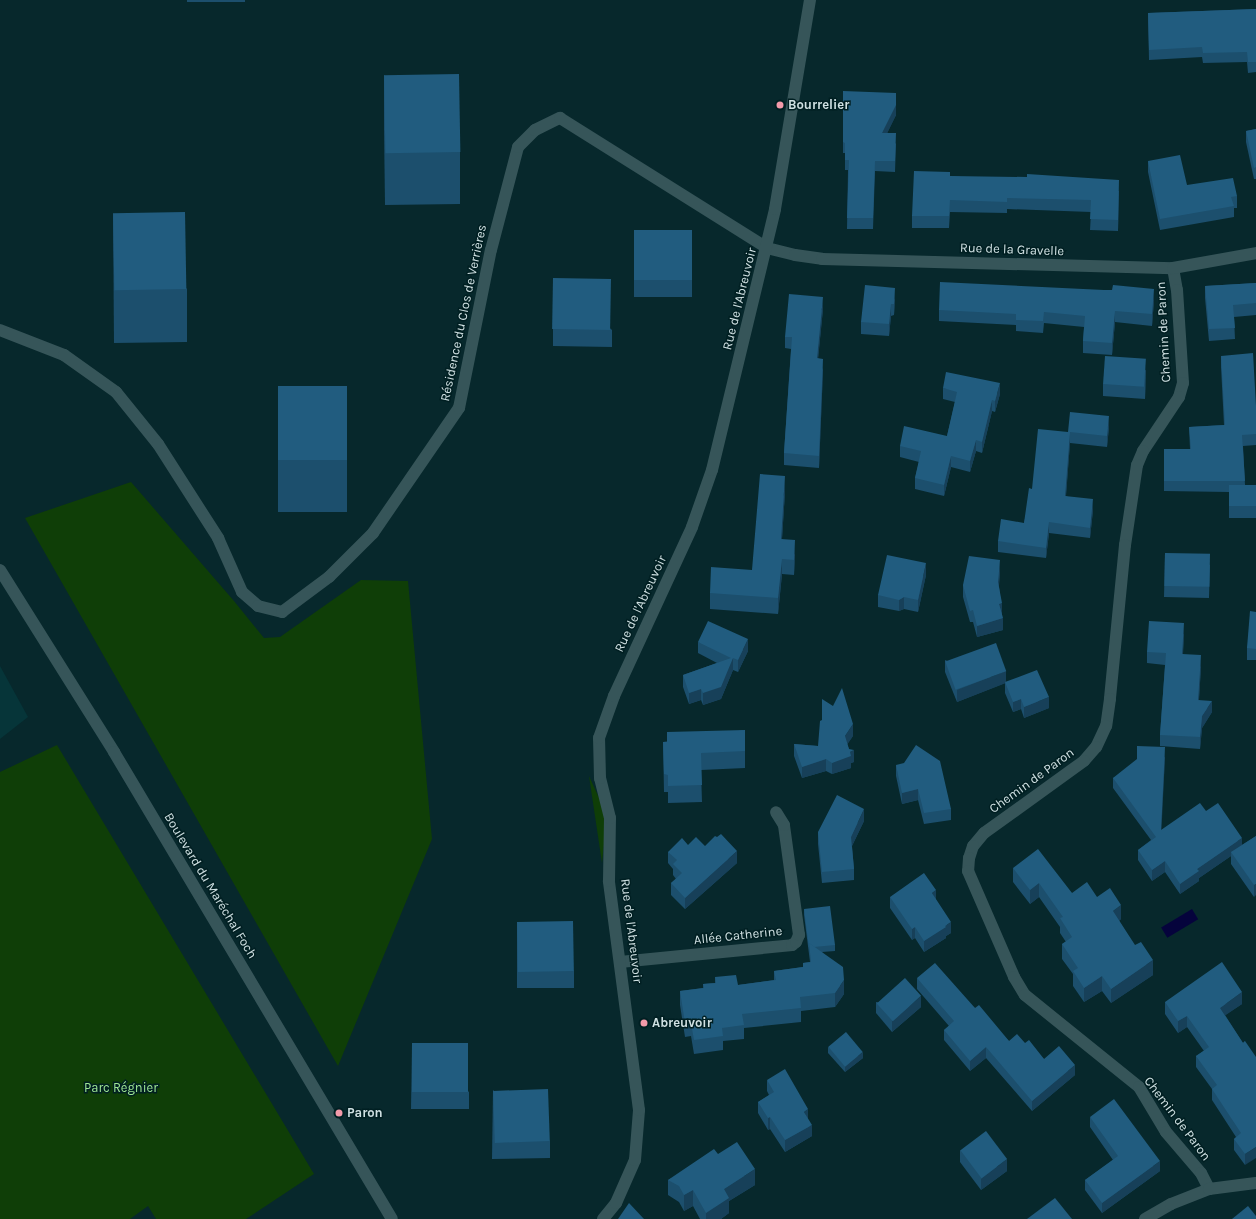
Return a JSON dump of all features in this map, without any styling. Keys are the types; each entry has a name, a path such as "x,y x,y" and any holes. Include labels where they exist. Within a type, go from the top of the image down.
{"street":[{"name":"Rue de l'Abreuvoir","path":"603,1219 616,1203 635,1160 639,1110 609,881 610,818 600,778 599,738 614,696 692,527 712,470 767,248 792,117 810,0"},
{"name":"Résidence du Clos de Verrières","path":"0,330 64,355 116,392 158,444 218,538 242,592 258,606 282,612 329,578 372,533 459,408 491,250 518,147 535,130 560,118 767,248"},
{"name":"Rue de la Gravelle","path":"767,248 795,255 822,258 1173,268 1256,253"},
{"name":"Chemin de Paron","path":"1173,268 1178,290 1183,383 1179,397 1143,451 1136,465 1125,545 1106,726 1096,747 1084,761 984,833 972,846 968,871 1014,976 1025,994 1139,1087 1166,1132 1200,1174 1209,1189"},
{"name":"Boulevard du Maréchal Foch","path":"0,570 114,752 392,1219"},
{"name":"Allée Catherine","path":"620,962 792,945 796,942 799,935 784,825 776,812"},
{"path":"1146,1219 1171,1204 1209,1189 1256,1183"}],"shaded area":[{"path":"0,666 28,717 0,739"},
{"path":"1192,909 1198,919 1167,938 1161,928"}],"green space":[{"path":"131,482 264,638 280,637 361,580 408,581 432,839 338,1066 25,518"},
{"name":"Parc Régnier","path":"57,745 314,1174 246,1219 156,1219 148,1206 130,1219 0,1219 0,772"},
{"path":"589,776 600,800 606,825 602,863"}],"building":[{"path":"1256,9 1256,62 1248,62 1247,52 1203,53 1202,47 1149,50 1148,13"},
{"path":"459,74 460,152 385,153 384,75"},
{"path":"843,91 896,93 896,105 882,133 896,133 895,161 875,161 873,218 847,218 849,160 845,160 845,143 843,142"},
{"path":"1256,129 1256,167 1254,168 1246,131"},
{"path":"1180,155 1187,185 1233,178 1237,196 1231,197 1234,206 1160,219 1148,161"},
{"path":"914,171 950,172 950,176 1027,177 1027,174 1119,180 1118,220 1090,219 1091,200 1007,198 1007,202 950,200 949,216 912,216"},
{"path":"185,212 186,289 114,290 113,213"},
{"path":"634,230 692,230 692,280 634,280"},
{"path":"553,278 611,279 610,330 552,329"},
{"path":"940,282 1104,290 1112,290 1113,285 1154,289 1152,314 1115,311 1112,343 1083,341 1085,316 1044,312 1043,321 1016,320 1016,314 939,310"},
{"path":"1256,283 1256,303 1233,305 1235,328 1209,329 1205,286"},
{"path":"865,285 895,288 894,304 891,304 889,324 861,322"},
{"path":"789,294 823,297 817,358 823,359 819,456 784,453 792,337 785,337"},
{"path":"1253,353 1256,434 1242,435 1245,481 1164,481 1164,449 1191,449 1189,427 1225,425 1221,356"},
{"path":"1105,356 1146,359 1144,387 1103,384"},
{"path":"946,372 1000,383 995,401 992,400 982,442 976,440 970,461 951,456 944,485 915,478 921,451 900,446 904,426 947,436 957,392 943,388"},
{"path":"278,386 347,386 347,460 278,460"},
{"path":"1070,412 1109,416 1107,436 1070,432 1065,496 1093,499 1090,528 1049,522 1046,548 998,541 1001,519 1024,523 1029,488 1032,489 1038,429 1068,432"},
{"path":"760,474 785,476 781,539 795,540 794,560 782,559 778,598 710,593 711,567 752,570"},
{"path":"1229,485 1256,485 1256,506 1229,506"},
{"path":"1165,553 1210,554 1209,587 1164,586"},
{"path":"887,555 926,563 918,600 904,597 899,600 878,595"},
{"path":"969,556 1000,560 998,582 1002,603 999,604 1003,618 977,626 973,610 970,611 963,585"},
{"path":"1250,611 1256,612 1256,649 1247,648"},
{"path":"708,621 748,639 738,660 733,658 721,687 703,693 701,689 689,693 683,675 731,658 698,642"},
{"path":"1149,621 1184,623 1182,654 1201,655 1198,700 1212,701 1202,716 1200,737 1160,735 1166,653 1147,652"},
{"path":"996,643 1006,671 956,690 945,661"},
{"path":"1037,670 1049,697 1024,707 1021,699 1013,702 1005,682"},
{"path":"842,688 853,724 845,736 849,749 854,750 850,752 851,756 832,763 826,759 802,767 794,744 818,746 820,721 822,720 822,699 833,706"},
{"path":"745,730 745,751 701,753 702,785 668,786 668,775 664,774 663,742 667,742 667,732"},
{"path":"916,745 940,761 951,809 924,813 918,789 902,793 896,765 904,763"},
{"path":"1137,746 1165,747 1161,830 1200,803 1206,811 1218,803 1242,838 1197,869 1199,871 1180,884 1165,861 1152,870 1138,850 1156,837 1113,778 1137,759"},
{"path":"837,795 864,809 851,837 854,869 822,872 818,832"},
{"path":"721,834 737,851 685,898 671,883 682,873 673,864 677,860 668,852 682,838 688,845 696,837 705,846 715,836 717,837"},
{"path":"1256,836 1256,884 1254,885 1231,852"},
{"path":"1038,849 1072,893 1087,882 1097,897 1110,888 1121,905 1113,911 1135,945 1141,942 1153,960 1111,989 1102,976 1084,988 1073,971 1078,968 1062,944 1072,937 1060,918 1063,917 1039,883 1030,890 1013,868"},
{"path":"924,873 936,890 932,893 951,922 945,926 946,927 924,941 915,927 912,929 890,897"},
{"path":"830,906 835,945 814,947 809,943 809,948 804,909"},
{"path":"573,921 574,971 518,972 517,922"},
{"path":"809,943 843,967 844,980 835,993 800,997 801,1008 742,1014 744,1025 722,1028 723,1036 694,1040 691,1023 685,1023 680,991 704,988 703,984 716,983 715,977 736,975 738,985 776,980 774,971 803,967 803,963 811,962"},
{"path":"1222,962 1242,992 1220,1008 1243,1043 1245,1041 1256,1057 1256,1147 1245,1154 1234,1139 1241,1133 1212,1089 1217,1085 1196,1056 1209,1047 1187,1016 1178,1021 1165,1002"},
{"path":"935,963 975,1008 979,1005 1009,1041 1017,1034 1025,1043 1029,1040 1044,1059 1059,1046 1075,1065 1032,1101 986,1047 970,1061 944,1030 954,1021 917,978"},
{"path":"905,978 921,996 893,1021 877,1003"},
{"path":"846,1032 863,1052 845,1067 828,1047"},
{"path":"412,1043 468,1043 468,1092 412,1092"},
{"path":"785,1069 808,1109 804,1112 812,1125 785,1140 758,1102 774,1092 767,1080"},
{"path":"548,1089 550,1141 495,1143 493,1091"},
{"path":"1114,1099 1160,1161 1102,1203 1085,1180 1118,1156 1090,1117"},
{"path":"986,1131 1007,1159 982,1178 960,1150"},
{"path":"737,1142 755,1169 724,1189 729,1198 706,1213 693,1190 684,1195 679,1186 668,1180 714,1149 718,1154"},
{"path":"1055,1198 1072,1219 1027,1219"},
{"path":"629,1203 644,1219 618,1219"},
{"path":"1248,1206 1256,1216 1256,1219 1232,1219"}],"place":[{"name":"Bourrelier","path":"780,105"},
{"name":"Abreuvoir","path":"644,1023"},
{"name":"Paron","path":"339,1113"}]}
